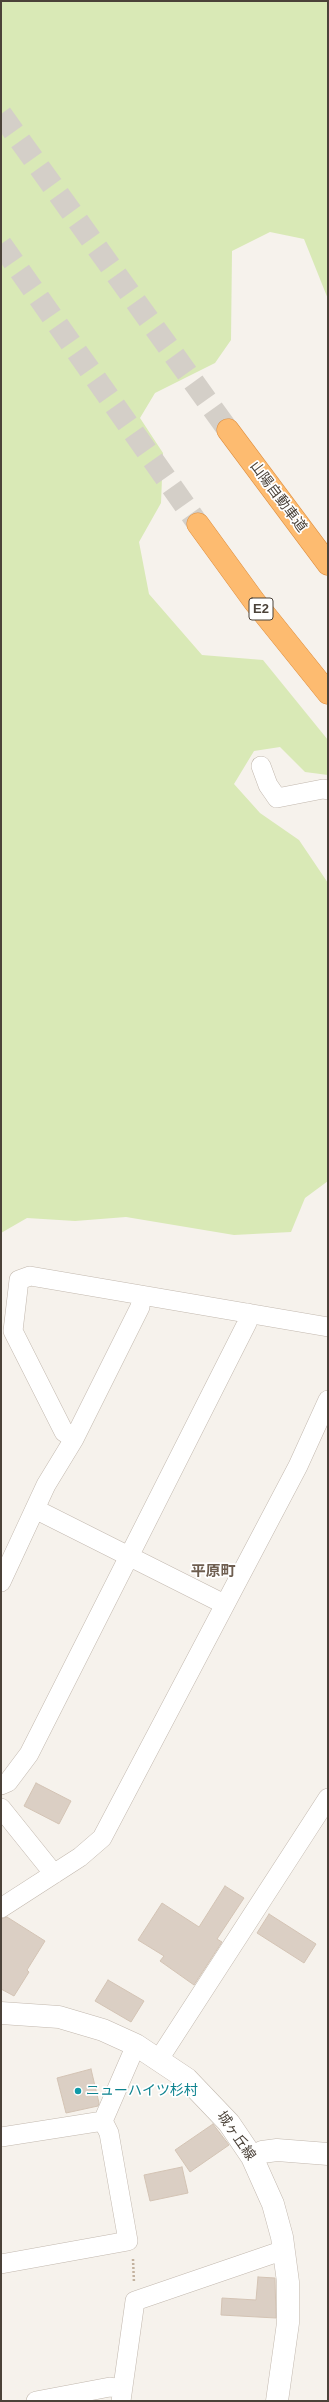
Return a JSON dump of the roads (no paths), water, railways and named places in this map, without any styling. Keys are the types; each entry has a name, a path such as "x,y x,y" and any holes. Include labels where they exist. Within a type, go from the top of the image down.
{"highway":[{"name":"山陽自動車道","path":"228,430 328,564"},
{"name":"E2","path":"198,524 259,607 328,692"}],"street":[{"path":"261,766 268,785 277,798 323,789 328,790"},
{"path":"74,1439 64,1432 13,1331 19,1280 30,1276 141,1296 328,1326"},
{"path":"1,1582 46,1485 74,1439 140,1307 141,1296"},
{"path":"1,1785 8,1782 29,1754 247,1323 248,1313"},
{"path":"1,1908 80,1857 102,1838 298,1466 328,1400"},
{"path":"35,1509 224,1604"},
{"path":"1,1808 54,1874"},
{"path":"159,2059 325,1808"},
{"name":"城ヶ丘線","path":"1,2013 60,2017 103,2030 159,2059 188,2079 213,2105 252,2157 273,2204 284,2250 288,2282 288,2323 277,2401"},
{"path":"103,2121 136,2046"},
{"path":"1,2137 103,2121"},
{"path":"1,2264 128,2241 110,2133 103,2121"},
{"path":"252,2157 262,2152 277,2150 328,2154"},
{"path":"36,2401 110,2387 122,2395 134,2301 284,2250"}],"tunnel":[{"path":"1,114 228,430"},
{"path":"1,244 198,524"}],"place":[{"name":"ニューハイツ杉村","path":"78,2091"}],"district":[{"name":"平原町","path":"213,1572"}]}
